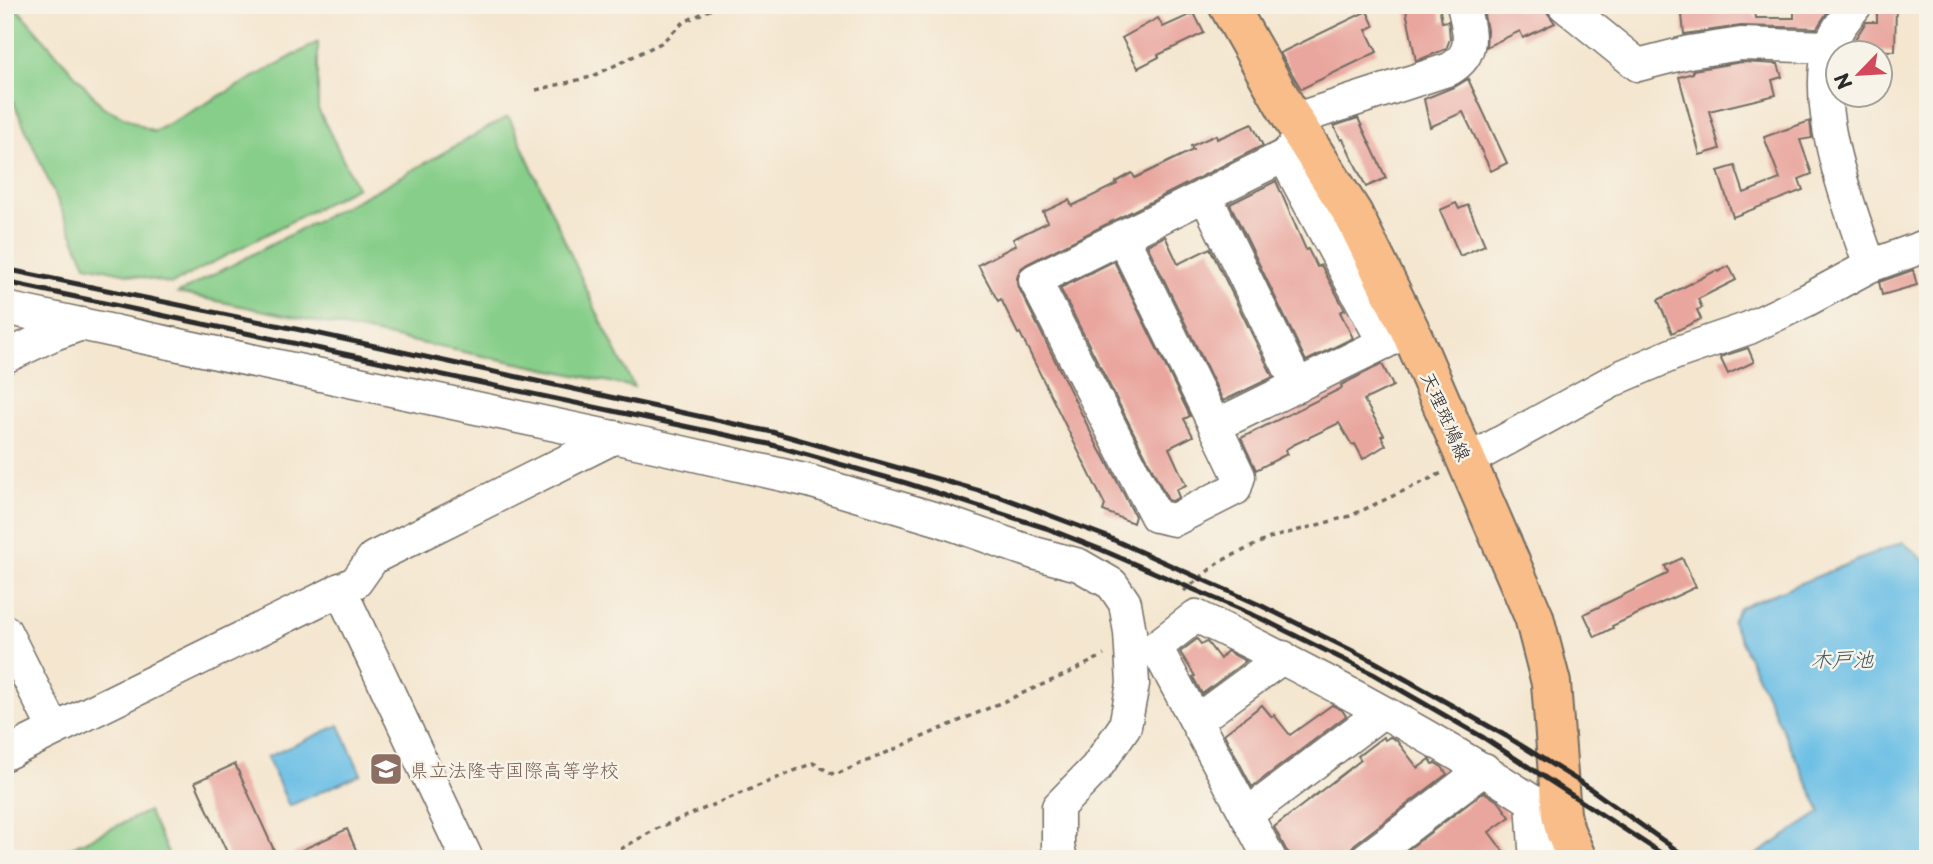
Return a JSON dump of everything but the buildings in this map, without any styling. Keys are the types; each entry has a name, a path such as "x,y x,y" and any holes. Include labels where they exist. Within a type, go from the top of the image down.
{"main road":[{"name":"天理斑鳩線","path":"1228,5 1294,137 1353,214 1397,337 1467,461 1534,617 1551,684 1561,814 1577,859"}],"street":[{"path":"1122,236 1239,476 1235,489 1174,520 1156,516 1035,280 1122,236 1205,195 1294,137 1412,81 1460,63 1471,38 1463,5"},
{"path":"1564,5 1638,65 1689,52 1741,44 1825,47"},
{"path":"1834,38 1856,5"},
{"path":"1827,108 1839,178 1870,266"},
{"path":"1205,195 1298,386"},
{"path":"1467,461 1620,377 1676,353 1749,328 1870,266 1928,245"},
{"path":"5,308 615,437 809,481 1079,565 1112,584 1125,603 1133,684 1125,726 1097,768 1058,807 1058,846 1061,859"},
{"path":"5,357 82,324"},
{"path":"1216,426 1397,337"},
{"path":"5,754 356,582 373,558 615,437"},
{"path":"340,589 467,859"},
{"path":"1270,859 1156,647 1196,616 1283,657 1484,769 1532,800 1535,848 1543,859"},
{"path":"5,631 54,729"},
{"path":"1196,721 1283,657"},
{"path":"1246,814 1382,712"},
{"path":"1366,859 1484,769"}],"path":[{"path":"536,90 591,77 661,43 684,22 720,5"},
{"path":"1181,594 1219,562 1270,538 1350,516 1467,461"},
{"path":"603,859 658,828 813,763 835,775 1069,673 1130,641"}],"green space":[{"path":"5,5 14,5 103,107 154,132 318,42 318,109 357,187 172,284 86,265 5,83"},
{"path":"507,117 634,387 178,293 384,186"},
{"path":"148,811 171,859 47,859"}],"water":[{"name":"木戸池","path":"1903,542 1928,564 1928,859 1750,859 1821,812 1732,622 1739,608"},
{"path":"339,725 361,774 289,806 267,757"}],"railway":[{"path":"5,269 772,432 1001,497 1105,536 1262,606 1375,662 1506,736 1585,785 1689,859"},
{"path":"5,282 769,444 906,483 1046,528 1260,618 1373,674 1484,738 1670,859"}],"place":[{"name":"県立法隆寺国際高等学校","path":"386,769"}]}
